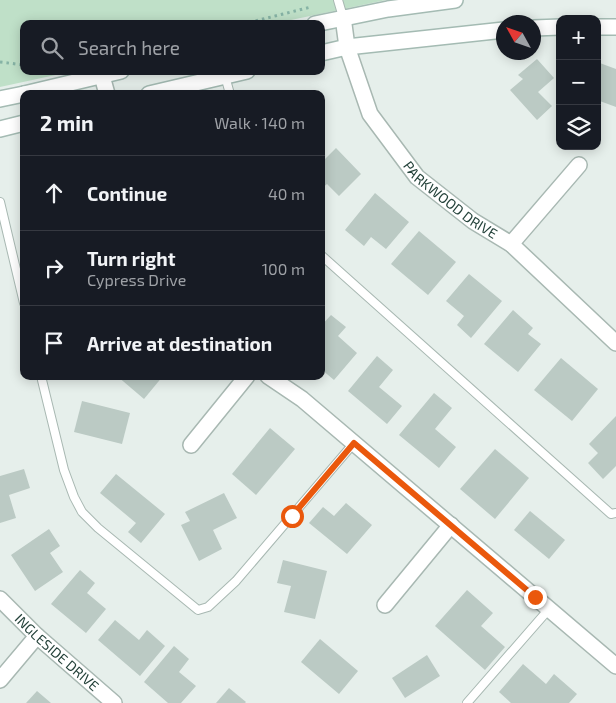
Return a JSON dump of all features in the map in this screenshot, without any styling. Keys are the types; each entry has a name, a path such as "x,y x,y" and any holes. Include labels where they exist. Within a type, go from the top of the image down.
{"street":[{"path":"325,22 343,17 455,0"},
{"name":"PARKWOOD DRIVE","path":"343,17 348,47 370,114 417,178 473,221 511,244 616,343"},
{"path":"541,28 556,27"},
{"path":"601,27 616,27"},
{"path":"325,52 348,47 496,31"},
{"path":"41,90 106,75"},
{"path":"166,90 230,75"},
{"path":"102,76 105,90"},
{"path":"0,99 20,95"},
{"path":"0,129 20,124"},
{"path":"511,244 579,165"},
{"path":"191,445 244,380"},
{"path":"274,380 302,399 616,666"},
{"path":"385,604 451,525"},
{"name":"INGLESIDE DRIVE","path":"0,599 37,636 114,703"},
{"path":"0,680 37,636"}],"lane":[{"path":"338,0 343,17"},
{"path":"226,76 229,90"},
{"path":"0,202 20,285"},
{"path":"325,259 611,514 616,513"},
{"path":"43,380 64,470 82,512 98,528 198,610 208,606 236,581 354,443"},
{"path":"467,703 549,609"}],"path":[{"path":"259,20 338,0"},
{"path":"0,62 20,64"}],"green space":[{"path":"0,0 386,0 291,20 20,20 20,75 56,75 0,87"}],"building":[{"path":"538,60 554,78 538,92 552,106 537,120 510,90 523,79 518,75"},
{"path":"601,63 616,69 616,107 601,101"},
{"path":"336,148 361,174 339,196 327,184 325,186 325,159"},
{"path":"375,193 409,222 386,249 371,237 364,246 345,230"},
{"path":"419,231 456,262 428,295 391,264"},
{"path":"469,274 502,301 471,338 457,325 464,316 446,301"},
{"path":"513,310 533,328 528,334 541,344 518,372 484,344"},
{"path":"331,315 346,327 338,336 357,353 334,380 325,372 325,322"},
{"path":"377,356 393,370 379,387 402,406 387,424 348,391"},
{"path":"561,358 598,389 572,421 534,390"},
{"path":"122,380 160,380 144,399"},
{"path":"434,393 452,408 435,429 456,447 439,468 399,435"},
{"path":"82,401 130,413 122,444 74,432"},
{"path":"616,416 616,466 603,479 588,463 598,453 589,444"},
{"path":"270,428 295,449 256,495 232,474"},
{"path":"495,449 529,478 495,519 460,489"},
{"path":"24,469 30,488 9,495 16,518 0,523 0,476"},
{"path":"116,474 165,514 141,543 128,532 136,523 100,493"},
{"path":"224,493 237,518 213,530 222,549 199,561 181,525 190,521 185,512"},
{"path":"346,503 372,525 347,554 309,523 323,507 334,516"},
{"path":"530,511 565,540 549,559 514,530"},
{"path":"49,529 60,546 50,553 63,572 35,591 11,555"},
{"path":"283,560 327,571 315,619 284,612 291,586 277,583"},
{"path":"80,570 95,583 87,593 106,609 86,633 51,604"},
{"path":"467,590 493,613 481,626 505,647 485,670 435,626"},
{"path":"115,620 139,640 147,630 165,646 140,676 98,640"},
{"path":"320,639 358,671 339,694 301,662"},
{"path":"174,646 189,659 179,672 196,686 181,703 168,703 144,682"},
{"path":"427,655 440,676 405,698 392,678"},
{"path":"523,664 546,684 554,674 577,694 569,703 511,703 499,692"},
{"path":"229,688 246,702 216,703"},
{"path":"37,691 51,703 26,703"}],"route":[{"path":"292,516 354,443 535,597"}]}
